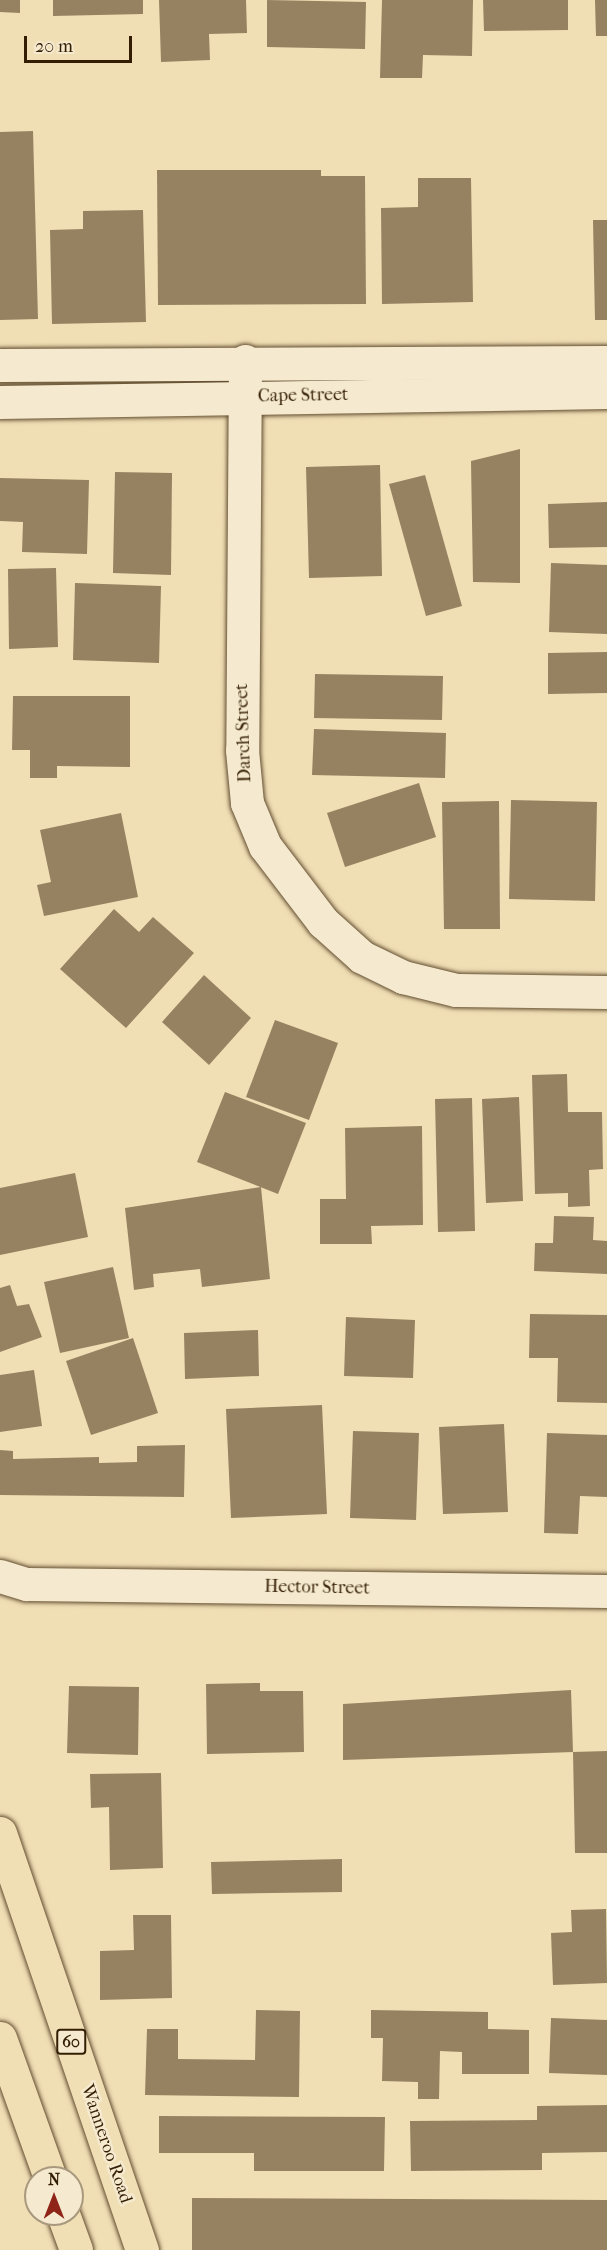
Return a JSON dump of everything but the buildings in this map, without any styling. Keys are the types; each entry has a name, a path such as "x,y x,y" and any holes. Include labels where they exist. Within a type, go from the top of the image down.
{"highway":[{"name":"Wanneroo Road","path":"0,1833 142,2250"},
{"path":"0,2038 46,2166"},
{"path":"67,2226 76,2250"}],"street":[{"name":"Cape Street","path":"0,364 245,361 607,362"},
{"name":"Darch Street","path":"245,361 242,750 247,803 265,846 323,921 362,957 403,977 456,990 607,992"},
{"name":"Cape Street","path":"0,402 607,392"},
{"name":"Hector Street","path":"0,1602 14,1580 607,1591"}]}
